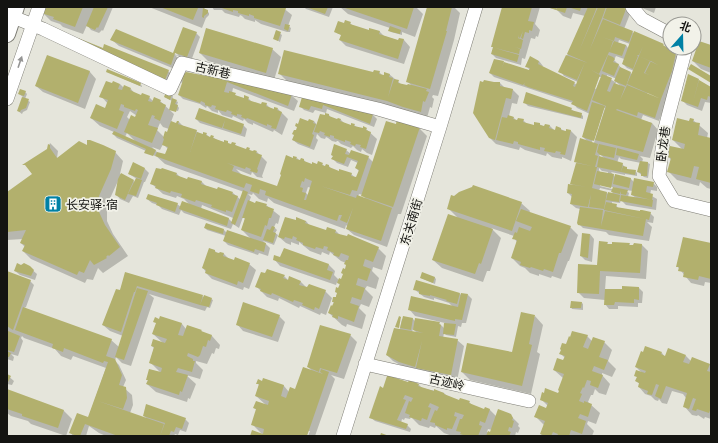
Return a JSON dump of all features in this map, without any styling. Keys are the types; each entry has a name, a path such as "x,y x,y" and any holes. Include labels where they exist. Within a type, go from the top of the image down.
{"main road":[{"path":"7,34 15,12"}],"street":[{"path":"7,99 39,7"},
{"name":"东关南街","path":"343,436 476,7"},
{"path":"632,7 642,19 662,30"},
{"name":"古新巷","path":"15,12 33,25 170,90 182,63 378,109 440,127"},
{"name":"卧龙巷","path":"684,56 664,132 659,176 674,201 711,210"},
{"name":"古迹岭","path":"365,364 529,401"}],"building":[{"path":"43,7 83,7 75,27 53,19 54,17 41,13"},
{"path":"94,7 108,7 98,28 97,27 95,30 86,26"},
{"path":"160,7 196,7 198,8 193,20"},
{"path":"219,7 286,8 280,26 254,18 254,16 249,14 249,16 238,13 238,11 233,10 233,12"},
{"path":"306,7 328,7 325,14"},
{"path":"342,7 414,7 407,29"},
{"path":"427,7 452,7 447,31 430,89 406,82"},
{"path":"502,7 532,7 528,21 534,22 532,31 529,30 529,33 525,32 523,39 521,38 523,31 520,38 518,37 523,40 521,49 515,47 520,49 519,54 495,48 519,55 517,62 491,54 493,47 491,47"},
{"path":"547,7 556,7 556,10"},
{"path":"557,7 567,7 565,13 556,10"},
{"path":"568,7 578,7 581,8 580,11"},
{"path":"588,7 597,7 579,51 598,7 606,7 590,49 603,19 633,31 629,42 615,37 614,41 626,45 622,56 609,52 599,74 591,70 600,75 587,111 571,104 573,101 524,85 525,83 523,85 489,73 494,59 504,61 502,68 504,62 529,70 530,68 525,67 530,56 539,61 538,64 575,82 573,86 575,87 585,62 588,63 567,54"},
{"path":"607,7 623,7 626,9 620,25 603,18"},
{"path":"203,8 208,10 208,13 204,16 204,18 202,17"},
{"path":"345,20 351,22 350,24 369,30 369,28 380,31 379,34 398,40 399,38 404,39 398,59 339,40 341,35 334,32 338,21 344,23"},
{"path":"285,24 290,25 288,31 284,29"},
{"path":"390,26 401,30 400,34 388,31"},
{"path":"183,27 197,32 187,57 175,53 171,65 110,40 116,29 173,53"},
{"path":"206,28 273,48 266,73 199,53"},
{"path":"276,30 281,32 278,41 273,39"},
{"path":"634,31 662,43 662,56 675,56 672,71 661,99 627,84 643,46 639,55 637,55 638,56 633,69 622,64","holes":["650,61 651,62 645,73 649,75 644,73"]},
{"path":"78,38 103,48 104,44 169,70 165,80 101,55 103,49 100,54 76,43"},
{"path":"702,42 711,45 711,68 692,61 694,56 702,56"},
{"path":"284,50 373,72 374,70 380,71 379,74 384,75 384,72 390,74 389,77 393,78 388,97 394,79 399,80 398,83 427,89 426,91 429,92 425,102 423,101 421,112 387,101 278,74"},
{"path":"47,55 90,71 78,103 35,86"},
{"path":"566,55 585,62 577,80 558,72"},
{"path":"608,55 615,59 613,62 619,64 614,76 602,71"},
{"path":"691,64 711,76 711,83 688,69"},
{"path":"620,67 631,72 626,86 614,81"},
{"path":"107,69 141,83 140,86 106,72"},
{"path":"186,72 292,94 288,106 227,82 224,92 229,93 229,91 236,93 235,95 244,98 244,95 249,97 248,100 261,104 262,102 267,103 266,106 274,109 274,107 278,108 277,110 282,112 276,129 271,128 272,126 267,124 267,126 241,117 242,115 237,114 237,116 231,114 232,112 227,110 226,112 215,109 216,106 212,105 211,107 205,105 205,103 201,101 200,103 178,95 184,77 182,81 178,80"},
{"path":"602,74 612,78 607,91 610,92 614,83 625,87 620,100 627,85 661,99 655,118 638,112 637,116 617,109 616,110 652,123 643,152 595,140 606,106 592,100"},
{"path":"688,74 699,79 693,102 699,80 711,87 711,97 708,96 707,100 701,98 698,107 681,101"},
{"path":"484,80 500,82 500,86 513,89 511,99 506,98 495,140 489,138 473,113 480,81 483,82"},
{"path":"106,81 112,83 113,81 120,84 118,89 122,90 124,85 131,88 130,90 141,95 142,93 150,96 148,101 152,102 154,97 161,100 160,102 166,105 160,121 152,115 148,125 158,128 152,143 124,132 131,115 135,117 138,110 136,109 135,111 124,107 124,105 121,104 119,110 124,112 117,129 90,118 96,104 105,108 108,100 99,97"},
{"path":"20,89 26,91 24,96 18,94"},
{"path":"166,92 172,94 170,100 164,97"},
{"path":"526,92 572,108 571,110 582,113 581,118 523,103"},
{"path":"22,97 29,99 26,108 20,112 17,111"},
{"path":"302,97 353,108 353,110 354,108 373,114 370,124 323,105 322,109 311,106 309,110 299,107"},
{"path":"172,98 177,100 175,104 178,105 176,112 169,110"},
{"path":"592,102 605,106 594,141 582,137"},
{"path":"199,108 244,124 241,134 223,128 225,120 222,128 195,119"},
{"path":"325,113 337,119 341,119 340,121 351,125 351,123 355,124 354,126 363,128 363,126 367,128 366,130 371,132 366,149 360,147 361,145 356,144 355,146 350,144 351,142 345,140 345,142 334,138 334,136 330,135 330,137 324,135 325,133 320,131 319,133 314,132 320,114 325,115"},
{"path":"508,115 517,120 518,118 524,119 523,122 534,125 534,122 540,123 540,125 544,126 545,124 550,125 549,128 555,130 556,126 561,128 561,130 571,130 565,155 556,151 555,153 544,151 545,148 540,147 540,150 518,144 518,142 514,141 513,144 496,140 502,117 507,118"},
{"path":"300,118 308,121 309,119 314,121 313,123 316,124 312,134 314,135 310,147 292,140 294,135 292,134 297,127 295,126 296,123 298,124"},
{"path":"677,118 689,121 690,118 694,119 693,122 700,123 698,135 711,138 711,183 696,179 699,167 694,166 691,178 667,172 671,158 667,157 670,146 684,149 685,144 672,140"},
{"path":"397,119 420,127 393,207 361,196 386,121 396,124"},
{"path":"171,121 176,123 179,121 178,124 197,130 190,152 197,132 203,134 203,132 207,133 206,135 210,137 211,135 214,136 213,138 224,142 224,140 231,144 232,142 236,143 235,145 246,149 247,147 250,148 249,150 257,151 256,153 262,155 257,173 250,171 251,169 246,167 245,169 227,163 234,166 232,171 277,186 286,155 293,158 293,156 297,157 296,159 300,160 301,158 304,159 304,161 312,164 312,162 317,164 318,161 323,163 322,165 329,165 329,167 339,171 339,169 352,173 351,176 356,177 359,170 355,168 358,161 347,157 344,164 331,159 333,156 331,155 334,144 347,149 345,154 349,155 351,150 369,156 357,191 352,190 350,195 321,186 356,198 357,195 392,208 381,241 346,229 353,208 347,223 340,220 342,215 339,215 337,221 265,195 266,191 260,189 259,194 250,191 252,185 246,183 244,188 155,156 157,152 165,154 168,147 162,145 165,131 167,132","holes":["305,178 312,181 306,200 304,200 306,193 302,192 303,188 300,187 302,181 304,182"]},
{"path":"114,131 156,150 153,156 144,153 146,149 112,134"},
{"path":"580,138 598,144 595,155 598,156 595,167 597,167 592,188 607,192 604,209 589,207 591,194 588,207 570,204 572,194 567,193 568,184 587,187 570,184 576,163 592,166 574,162"},
{"name":"长安驿·宿","path":"87,140 116,151 111,169 99,196 99,212 105,225 120,247 109,256 108,255 106,257 107,258 94,265 90,260 84,273 79,271 77,275 22,251 25,245 20,243 26,230 7,232 7,192 32,174 25,165 22,165 47,149 48,144 57,158 79,141 87,145"},
{"path":"599,144 616,148 614,158 600,155 597,152"},
{"path":"617,148 639,154 637,160 616,155"},
{"path":"599,156 623,163 621,172 597,167"},
{"path":"640,161 648,162 647,176 641,176 641,173 637,172"},
{"path":"133,162 145,168 141,179 128,174"},
{"path":"623,166 627,167 627,169 636,170 635,175 621,172"},
{"path":"156,168 162,168 177,173 176,175 187,179 188,177 202,181 201,184 217,189 218,187 233,192 232,194 238,196 232,212 226,210 226,212 211,207 212,205 196,200 195,202 181,197 182,194 171,191 170,193 155,188 156,186 150,184"},
{"path":"597,171 614,174 611,188 594,184"},
{"path":"121,173 134,180 125,200 115,195 118,179"},
{"path":"615,174 631,178 629,188 613,184"},
{"path":"136,178 142,180 136,196 128,194"},
{"path":"634,178 654,182 653,187 647,186 646,192 653,194 652,200 631,195"},
{"path":"473,185 522,202 512,231 447,209 451,195 454,196 459,192 472,187"},
{"path":"613,187 628,190 626,195 621,194 621,191 620,194 611,192"},
{"path":"243,190 248,192 235,225 231,223"},
{"path":"608,192 620,195 619,202 606,200"},
{"path":"148,194 178,203 175,212 156,205 157,203 146,199"},
{"path":"621,195 653,200 652,207 620,201"},
{"path":"248,200 255,203 256,201 267,204 266,206 274,209 267,226 265,225 261,237 241,230 245,218 242,218"},
{"path":"182,201 229,218 227,226 179,209"},
{"path":"606,202 617,204 616,207 651,212 649,220 646,219 643,236 578,225 577,223 580,207 603,210 601,226 605,211 645,219 604,210"},
{"path":"521,209 571,226 561,253 559,253 553,272 520,265 521,262 511,258 517,240 512,239 515,232 517,233 519,227 530,231 532,227 516,221"},
{"path":"448,214 493,229 481,264 479,263 475,274 432,260"},
{"path":"285,217 296,220 296,217 306,221 305,223 326,230 327,227 336,230 335,233 347,236 348,234 379,247 373,262 365,259 363,266 371,269 367,281 358,278 356,285 365,288 361,300 352,297 350,303 359,306 354,322 338,316 338,319 332,317 333,315 328,313 334,302 332,302 333,297 336,297 336,287 338,288 340,284 337,283 339,278 341,279 343,274 341,273 343,268 345,269 346,265 344,264 346,260 348,260 349,256 341,253 339,257 333,255 334,253 327,250 328,247 324,246 323,249 316,247 315,249 303,245 303,243 296,240 297,238 293,236 292,239 278,237"},
{"path":"206,223 224,229 223,234 204,228"},
{"path":"272,226 275,227 273,232 276,233 273,243 263,240 267,229 270,230"},
{"path":"227,230 266,243 264,252 255,249 254,252 223,241"},
{"path":"582,233 590,234 588,258 580,256"},
{"path":"683,237 711,243 711,279 699,276 698,280 683,277 684,272 678,271 679,267 676,267"},
{"path":"599,241 608,242 607,244 612,244 612,242 630,243 629,245 633,245 634,243 642,244 640,273 600,271 599,294 577,293 578,264 597,265"},
{"path":"209,248 215,250 215,252 224,253 223,256 234,260 235,257 250,263 243,283 238,281 237,285 205,273 206,270 202,268"},
{"path":"284,248 329,264 327,270 333,272 330,280 273,260 274,255 280,257"},
{"path":"17,263 21,265 24,263 30,266 34,270 31,276 14,271"},
{"path":"267,269 285,275 283,278 288,280 289,276 301,281 299,285 307,287 309,284 326,290 319,309 315,307 314,310 302,305 303,303 294,300 293,302 272,293 271,295 260,291 261,289 255,287 261,272 265,273"},
{"path":"7,271 31,280 13,330 7,326"},
{"path":"125,272 203,295 200,305 137,286 121,332 102,325 116,289 120,290"},
{"path":"422,272 435,277 433,283 420,278"},
{"path":"416,280 460,293 457,304 430,295 419,294 419,291 413,290"},
{"path":"622,286 639,287 639,300 634,299 634,303 615,302 614,305 604,305 605,289 622,289"},
{"path":"137,288 148,291 124,360 115,357"},
{"path":"461,293 468,294 462,320 455,319 455,321 408,310 411,296 458,307"},
{"path":"204,295 212,298 209,307 200,305"},
{"path":"571,301 582,302 581,308 570,308"},
{"path":"243,302 280,315 272,337 236,325"},
{"path":"23,307 112,339 106,356 115,359 122,375 119,385 126,387 127,398 123,409 98,401 164,424 160,436 118,436 85,424 80,436 69,433 77,413 88,417 108,362 104,361 103,363 64,348 63,352 52,348 53,344 15,330"},
{"path":"521,312 535,315 529,344 532,345 522,386 461,372 467,343 512,352"},
{"path":"160,316 182,323 178,335 183,336 187,325 212,335 210,341 208,340 206,347 203,346 198,357 188,353 187,356 195,361 192,372 178,368 176,372 188,375 182,392 180,391 179,395 146,384 149,369 161,372 162,368 149,363 154,347 151,346 153,339 165,343 167,339 152,334 156,323 153,322 155,317 159,319"},
{"path":"399,316 401,317 399,328 395,327"},
{"path":"403,316 413,318 411,330 400,328"},
{"path":"415,318 440,322 439,324 441,325 439,336 458,339 451,375 416,368 422,341 415,367 399,362 386,355 394,328 423,333 413,330"},
{"path":"444,323 456,324 454,335 443,334"},
{"path":"320,325 351,334 337,373 320,368 319,372 307,367"},
{"path":"8,331 20,336 14,352 7,350"},
{"path":"572,331 588,335 583,347 588,349 593,337 605,341 599,357 608,360 604,370 594,366 592,371 603,375 598,388 590,385 591,381 587,380 580,393 582,394 579,401 592,404 588,417 580,414 578,418 586,421 582,434 571,430 569,436 557,436 558,434 553,432 551,436 545,436 540,434 545,421 534,417 539,405 546,408 548,403 540,400 542,392 544,393 545,388 558,393 559,391 558,390 564,374 553,370 557,358 563,360 565,356 559,354 560,349 562,343 566,344"},
{"path":"645,346 662,352 661,354 665,356 668,348 686,355 683,362 689,364 692,357 710,364 707,371 711,372 711,408 709,413 697,409 696,411 692,410 696,399 693,398 689,409 683,407 687,393 666,386 661,399 655,396 659,385 656,384 652,395 647,394 648,391 638,387 639,383 635,381 637,377 634,376 636,370 645,373 646,371 635,367 641,351 643,352"},
{"path":"7,351 11,353 9,357 7,357"},
{"path":"303,367 323,374 320,372 321,369 329,372 307,436 250,436 252,430 263,434 264,429 251,425 256,409 253,408 256,401 268,405 269,401 255,396 259,384 256,384 258,379 262,381 263,378 284,385 281,396 286,398 290,387 295,389"},
{"path":"388,373 393,377 408,382 409,380 419,384 418,386 434,391 434,389 459,400 460,398 470,401 469,403 484,409 485,407 490,409 485,423 480,421 479,425 482,426 478,436 466,436 460,434 461,432 456,431 460,419 462,419 464,415 455,412 454,416 457,417 452,429 447,428 447,430 435,425 435,423 430,422 435,410 437,411 439,407 430,403 428,407 431,408 427,420 422,418 421,421 409,417 410,415 405,413 409,401 411,402 413,398 405,395 403,399 406,400 397,420 408,424 406,429 369,418 380,386 383,388"},
{"path":"7,374 11,376 8,382 7,382"},
{"path":"7,389 64,410 58,428 22,416 22,414 7,409"},
{"path":"146,404 186,418 182,429 176,427 174,432 171,431 169,436 160,436 165,423 143,416"},
{"path":"498,409 511,414 513,418 512,420 514,421 512,428 509,427 508,431 511,432 509,436 486,436 488,431 490,432"},
{"path":"381,433 389,436 380,436"}],"place":[{"name":"长安驿·宿","path":"53,204"}]}
